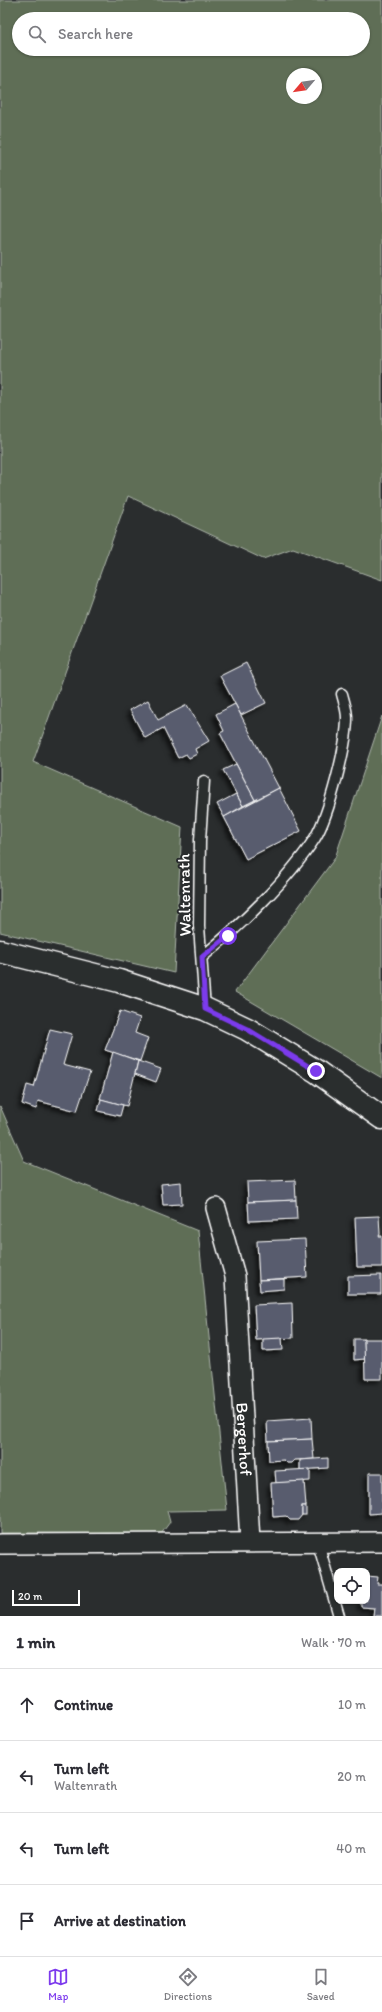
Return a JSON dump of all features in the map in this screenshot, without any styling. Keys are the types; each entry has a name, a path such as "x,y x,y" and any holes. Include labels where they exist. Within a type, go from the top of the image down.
{"street":[{"path":"0,951 119,981 205,1009 247,1029 316,1071 382,1118"},
{"name":"Bergerhof","path":"216,1208 235,1276 250,1542"},
{"path":"0,1544 382,1542"}],"lane":[{"path":"202,957 228,936 292,869 316,837 331,797 341,758 347,717 342,694"},
{"name":"Waltenrath","path":"204,781 200,840 199,926 205,1009"},
{"path":"318,1543 339,1616"}],"green space":[{"path":"0,0 382,0 382,580 293,548 263,559 128,496 33,762 182,827 174,973 0,932"},
{"path":"382,716 382,1078 235,992 335,858"},
{"path":"0,1106 24,1161 198,1231 227,1510 167,1511 170,1522 161,1534 0,1533"}],"building":[{"path":"246,663 266,703 241,715 220,676"},
{"path":"148,700 158,720 187,705 209,741 195,749 197,754 189,758 186,754 178,758 163,728 145,738 130,710"},
{"path":"235,704 279,788 255,800 220,733 224,731 216,714"},
{"path":"236,764 255,800 243,806 223,770"},
{"path":"279,788 301,831 246,859 224,817"},
{"path":"236,794 243,806 224,817 217,804"},
{"path":"120,1011 140,1018 135,1033 148,1038 140,1061 105,1050"},
{"path":"50,1029 72,1034 63,1065 90,1072 77,1111 38,1101 36,1109 22,1104 27,1085 34,1087"},
{"path":"113,1052 138,1061 127,1106 100,1099"},
{"path":"138,1061 161,1069 156,1082 135,1074"},
{"path":"101,1099 123,1105 120,1116 98,1111"},
{"path":"295,1180 296,1200 248,1202 247,1182"},
{"path":"181,1182 182,1204 163,1205 161,1184"},
{"path":"296,1200 297,1219 249,1221 248,1202"},
{"path":"379,1216 379,1236 382,1236 382,1267 357,1267 355,1217"},
{"path":"305,1239 307,1277 259,1280 257,1241"},
{"path":"381,1275 381,1294 348,1294 348,1276"},
{"path":"284,1279 284,1289 260,1291 259,1280"},
{"path":"292,1303 293,1338 256,1340 254,1305"},
{"path":"282,1338 283,1350 263,1351 263,1339"},
{"path":"354,1339 364,1339 365,1359 354,1360"},
{"path":"364,1339 382,1339 382,1379 365,1379"},
{"path":"311,1418 312,1439 268,1441 267,1421"},
{"path":"312,1439 314,1459 295,1460 292,1463 287,1463 284,1460 269,1461 268,1441"},
{"path":"328,1458 328,1468 300,1470 300,1460"},
{"path":"310,1469 310,1481 276,1483 275,1471"},
{"path":"369,1473 382,1473 382,1513 369,1514"},
{"path":"304,1481 306,1506 302,1506 302,1515 298,1520 290,1520 286,1516 273,1517 271,1483"},
{"path":"302,1506 306,1506 306,1515 302,1515"},
{"path":"370,1576 378,1577 377,1584 382,1584 382,1616 373,1616 374,1608 361,1607 361,1604 370,1604"}],"route":[{"path":"228,936 202,957 205,1009 247,1029 316,1071"}]}
